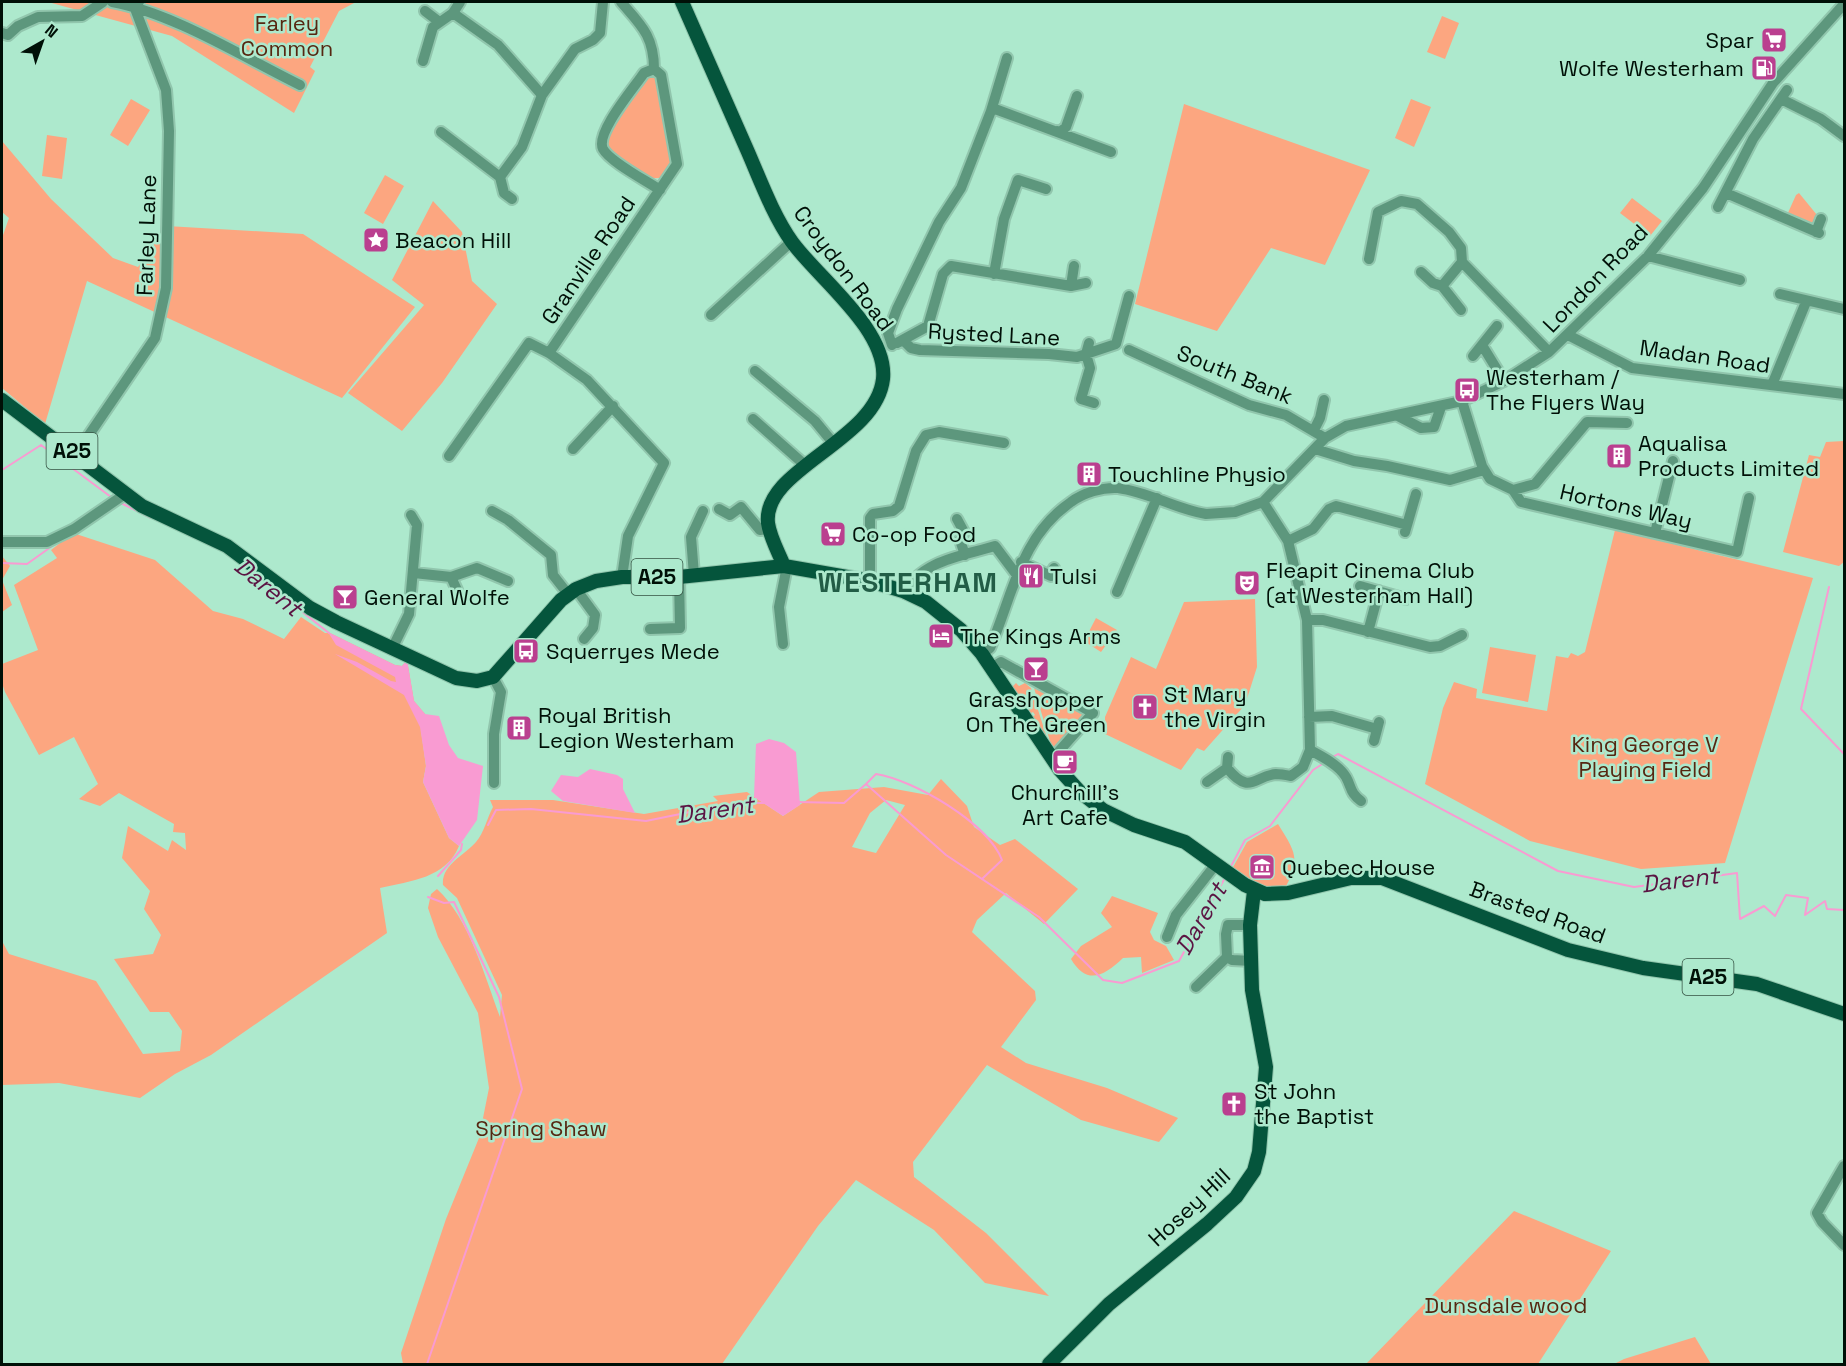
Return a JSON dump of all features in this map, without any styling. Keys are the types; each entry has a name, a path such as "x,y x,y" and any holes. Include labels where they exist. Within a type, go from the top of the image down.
{"main road":[{"name":"Croydon Road","path":"682,2 772,206 792,241 886,349 883,377 877,398 864,416 777,492 769,509 770,529 785,566"},
{"name":"A25","path":"2,400 76,454 119,498 227,546 310,608 456,678 477,681 493,677 572,592 602,580 679,577 785,566 870,582 905,593 926,602 961,630 982,654 1052,759 1079,791 1103,810 1134,825 1185,842 1254,891"},
{"name":"Brasted Road","path":"1254,891 1276,895 1351,878 1382,878 1568,950 1643,968 1757,984 1845,1014"},
{"name":"Hosey Hill","path":"1049,1365 1109,1304 1203,1228 1236,1197 1254,1171 1259,1152 1266,1067 1252,990 1251,925 1254,891"}],"street":[{"path":"2,33 8,35 18,26 38,17 82,16 103,2"},
{"path":"111,2 137,4 300,86"},
{"path":"423,61 433,27 438,21 453,13 460,2"},
{"path":"500,177 522,147 542,95 575,49 593,40 600,33 603,2"},
{"path":"621,2 650,38 654,49 654,69"},
{"name":"Farley Lane","path":"76,454 154,339 166,288 169,131 166,90 137,4"},
{"name":"London Road","path":"982,654 991,645 1021,562 1042,529 1064,507 1085,494 1116,488 1157,498 1191,512 1216,515 1243,510 1263,502 1314,448 1325,438 1346,426 1462,401 1504,381 1549,352 1648,256 1703,188 1773,83 1845,4"},
{"path":"425,11 438,21"},
{"path":"453,13 498,45 542,95"},
{"path":"886,349 888,333 897,309 939,222 961,188 991,111 1007,58"},
{"name":"Granville Road","path":"549,353 675,168 678,159 661,75 654,69 644,73 604,130 601,142 606,153 660,190"},
{"path":"1718,207 1753,139 1784,94 1845,136"},
{"path":"1057,131 1060,132 1066,127 1077,96"},
{"path":"991,111 995,109 1111,153"},
{"path":"441,132 500,177 504,193 512,200"},
{"path":"1739,132 1753,139"},
{"path":"994,274 1004,219 1018,180 1046,189"},
{"path":"1726,193 1817,232 1821,219"},
{"path":"1369,259 1378,212 1401,201 1417,204 1449,232 1461,248 1462,261 1549,352"},
{"path":"711,315 792,241"},
{"path":"1648,256 1740,280"},
{"path":"1442,286 1462,261"},
{"path":"1071,286 1074,266"},
{"path":"886,349 928,326 946,269 957,267 1071,286 1086,283"},
{"path":"1421,272 1433,283 1442,286 1461,310"},
{"path":"1780,295 1845,309"},
{"name":"Rysted Lane","path":"903,340 911,348 920,350 1077,357 1116,344 1129,296"},
{"path":"1772,385 1806,302"},
{"path":"1473,356 1497,326"},
{"name":"Madan Road","path":"1568,335 1632,368 1845,394"},
{"path":"449,456 529,343 574,370 613,406 664,463 628,536 622,578"},
{"name":"Rysted Lane","path":"1086,354 1089,343"},
{"path":"1482,345 1504,381"},
{"name":"South Bank","path":"1129,351 1249,405 1286,415 1325,438"},
{"path":"1086,354 1091,363 1081,399 1094,403"},
{"path":"762,372 815,421 834,444"},
{"path":"1314,430 1320,418 1324,400"},
{"path":"1314,448 1353,461 1450,480 1484,470 1462,401"},
{"path":"573,449 613,406"},
{"path":"1398,416 1421,428 1434,427 1442,407"},
{"path":"753,420 806,466"},
{"path":"1513,490 1535,484 1587,422 1627,423"},
{"path":"870,582 870,518 873,514 893,511 899,506 916,451 926,435 939,432 1004,443"},
{"path":"1655,533 1673,461"},
{"name":"Hortons Way","path":"1484,470 1490,479 1500,486 1513,490 1521,502 1737,552 1749,498"},
{"path":"1288,541 1313,529 1329,508 1336,506 1406,529 1416,494"},
{"path":"2,542 47,542 74,529 119,498"},
{"path":"1117,592 1157,498"},
{"path":"1207,782 1228,763 1249,783 1255,783 1275,774 1291,776 1303,767 1310,750 1307,620 1288,541 1263,502"},
{"path":"719,509 730,515 741,507 760,530 770,529"},
{"path":"492,511 508,520 551,555 553,575 595,615 593,628 584,639"},
{"path":"694,575 691,537 703,511"},
{"path":"392,649 409,614 417,525 411,515"},
{"path":"957,519 964,532 960,540 965,555"},
{"path":"905,593 916,576 948,558 995,546 1016,574"},
{"path":"1021,562 1053,572"},
{"path":"783,644 779,607 785,566"},
{"path":"414,573 451,577 477,568 508,581"},
{"path":"451,577 457,590"},
{"path":"650,629 680,628 679,577"},
{"path":"1360,586 1406,599"},
{"path":"1368,632 1379,591"},
{"path":"1307,620 1323,620 1430,647 1440,646 1462,635"},
{"path":"991,668 1001,662 1093,713 1052,759"},
{"path":"493,677 501,692 495,734 494,783"},
{"path":"1309,717 1332,716 1378,726 1374,741"},
{"path":"1310,750 1323,757 1346,776 1351,794 1361,801"},
{"path":"1167,937 1176,915 1216,864"},
{"path":"1196,987 1227,957 1228,925 1251,925"},
{"path":"1227,957 1232,960 1252,961"},
{"path":"1845,1166 1817,1213 1822,1222 1845,1245"}],"green space":[{"name":"Farley Common","path":"48,2 356,2 339,11 310,67 315,71 294,113 172,36"},
{"path":"1442,16 1459,23 1445,59 1427,52"},
{"path":"648,74 656,75 673,160 663,177 656,178 635,170 610,150 607,144 607,131"},
{"path":"131,99 150,110 128,146 110,135"},
{"path":"1411,99 1431,107 1414,147 1395,138"},
{"path":"1184,104 1370,170 1325,265 1271,248 1217,331 1135,304"},
{"path":"47,135 67,138 62,179 42,176"},
{"path":"2,141 51,199 113,258 138,267 167,226 303,234 415,307 342,398 87,281 45,424 2,388 2,238 9,218 2,212"},
{"path":"385,175 404,186 383,224 364,213"},
{"path":"1799,193 1817,215 1811,225 1787,215"},
{"path":"1632,198 1662,221 1650,236 1620,213"},
{"path":"433,201 462,232 472,281 497,304 442,383 402,431 348,393 424,305 392,280"},
{"path":"1844,441 1844,562 1839,566 1783,552 1809,455 1820,457 1826,442"},
{"name":"King George V Playing Field","path":"1615,530 1813,578 1725,863 1641,869 1530,841 1425,784 1443,708 1454,682 1477,689 1476,698 1547,711 1556,656 1568,658 1571,653 1578,656 1585,652"},
{"path":"73,533 155,560 213,611 243,619 284,639 301,617 325,633 330,633 395,665 402,666 407,660 414,701 425,714 421,730 426,766 423,782 449,838 459,846 446,865 436,872 415,880 380,888 387,933 211,1055 175,1074 140,1098 59,1083 2,1085 2,941 9,954 96,981 143,1054 180,1051 182,1031 169,1012 150,1012 114,959 153,954 161,935 144,909 150,891 122,858 128,826 168,851 172,840 186,850 185,833 173,832 174,824 119,793 100,806 79,799 98,784 74,737 39,755 2,683 2,664 38,650 14,585 57,558 51,550"},
{"path":"2,556 10,566 2,580"},
{"path":"2,580 12,605 2,612"},
{"path":"1255,599 1257,667 1245,705 1204,751 1197,748 1181,770 1105,734 1105,717 1131,657 1156,669 1184,602"},
{"path":"1096,618 1117,630 1101,652 1084,641"},
{"path":"1490,647 1536,655 1528,702 1482,693"},
{"path":"1016,683 1019,686 1025,683 1031,688 1048,741 1032,717 1035,715 1033,712 1029,714 1010,689"},
{"path":"1034,688 1084,715 1056,750 1052,748"},
{"name":"Spring Shaw","path":"941,779 967,806 974,827 1000,845 1015,839 1078,889 1044,924 1006,893 977,920 972,932 1035,991 1036,1000 1001,1047 1026,1063 1107,1088 1178,1118 1159,1142 1081,1120 987,1065 913,1162 914,1177 986,1233 1049,1296 985,1283 934,1230 856,1180 818,1226 722,1364 403,1364 401,1353 446,1219 479,1138 489,1088 478,1013 438,937 428,908 431,894 437,889 448,901 467,932 500,1017 502,995 457,898 443,885 443,878 450,866 476,842 481,834 493,807 490,800 553,800 644,814 718,801 713,796 747,792 783,816 819,792 884,787 928,795","holes":["886,800 905,805 876,853 852,847 870,813"]},
{"path":"1278,824 1294,856 1293,871 1284,890 1263,888 1232,869 1247,842"},
{"path":"1112,896 1158,913 1150,932 1154,940 1166,946 1174,960 1142,973 1141,957 1123,958 1109,970 1096,975 1083,973 1077,967 1071,959 1081,946 1112,927 1101,913"},
{"name":"Dunsdale wood","path":"1514,1211 1611,1251 1538,1364 1366,1364"},
{"name":"Dunsdale wood","path":"1695,1337 1711,1364 1614,1364 1624,1359"}],"shaded area":[{"path":"328,632 395,665 402,666 407,660 414,701 425,714 439,716 449,745 458,758 483,766 477,820 459,846 449,838 423,782 426,766 420,727 404,695 335,654 357,662 391,681 396,682 395,677 336,645"},
{"path":"769,739 784,743 796,752 800,805 783,816 754,797 756,744"},
{"path":"590,769 617,775 623,779 623,789 635,813 563,801 551,791 561,775 578,777"}],"waterway":[{"name":"Darent","path":"2,470 41,445 111,497"},
{"name":"Darent","path":"119,502 151,518"},
{"path":"104,515 114,508"},
{"path":"2,563 27,564 55,544"},
{"name":"Darent","path":"258,577 329,633"},
{"path":"1829,587 1801,709 1844,754"},
{"name":"Darent","path":"1331,758 1338,754 1558,871 1634,887 1737,873 1740,919 1764,906 1775,916 1786,895 1808,898 1805,915 1825,901 1827,909 1844,910"},
{"name":"Darent","path":"1230,868 1245,840 1270,826 1313,770 1324,763"},
{"path":"866,784 876,774 892,778 929,794 966,818 982,832 1002,860 982,879"},
{"name":"Darent","path":"797,802 844,803 866,784 946,855 1039,917 1103,980 1122,983 1179,961 1226,876"},
{"name":"Darent","path":"488,825 496,810 531,809 646,821 734,803 765,803"},
{"path":"438,876 461,850 462,844"},
{"path":"427,1364 522,1089 499,997 454,902 444,903 428,897"}],"place":[{"name":"Spar","path":"1774,40"},
{"name":"Wolfe Westerham","path":"1764,68"},
{"name":"Beacon Hill","path":"376,240"},
{"name":"Westerham / The Flyers Way","path":"1467,390"},
{"name":"Aqualisa Products Limited","path":"1619,456"},
{"name":"Touchline Physio","path":"1089,474"},
{"name":"Co-op Food","path":"833,534"},
{"name":"Tulsi","path":"1031,576"},
{"name":"Fleapit Cinema Club (at Westerham Hall)","path":"1247,583"},
{"name":"General Wolfe","path":"345,597"},
{"name":"The Kings Arms","path":"941,636"},
{"name":"Squerryes Mede","path":"526,651"},
{"name":"Grasshopper On The Green","path":"1036,669"},
{"name":"St Mary the Virgin","path":"1145,707"},
{"name":"Royal British Legion Westerham","path":"519,728"},
{"name":"Churchill's Art Cafe","path":"1065,762"},
{"name":"Quebec House","path":"1262,867"},
{"name":"St John the Baptist","path":"1234,1104"}],"district":[{"name":"WESTERHAM","path":"908,582"}]}
